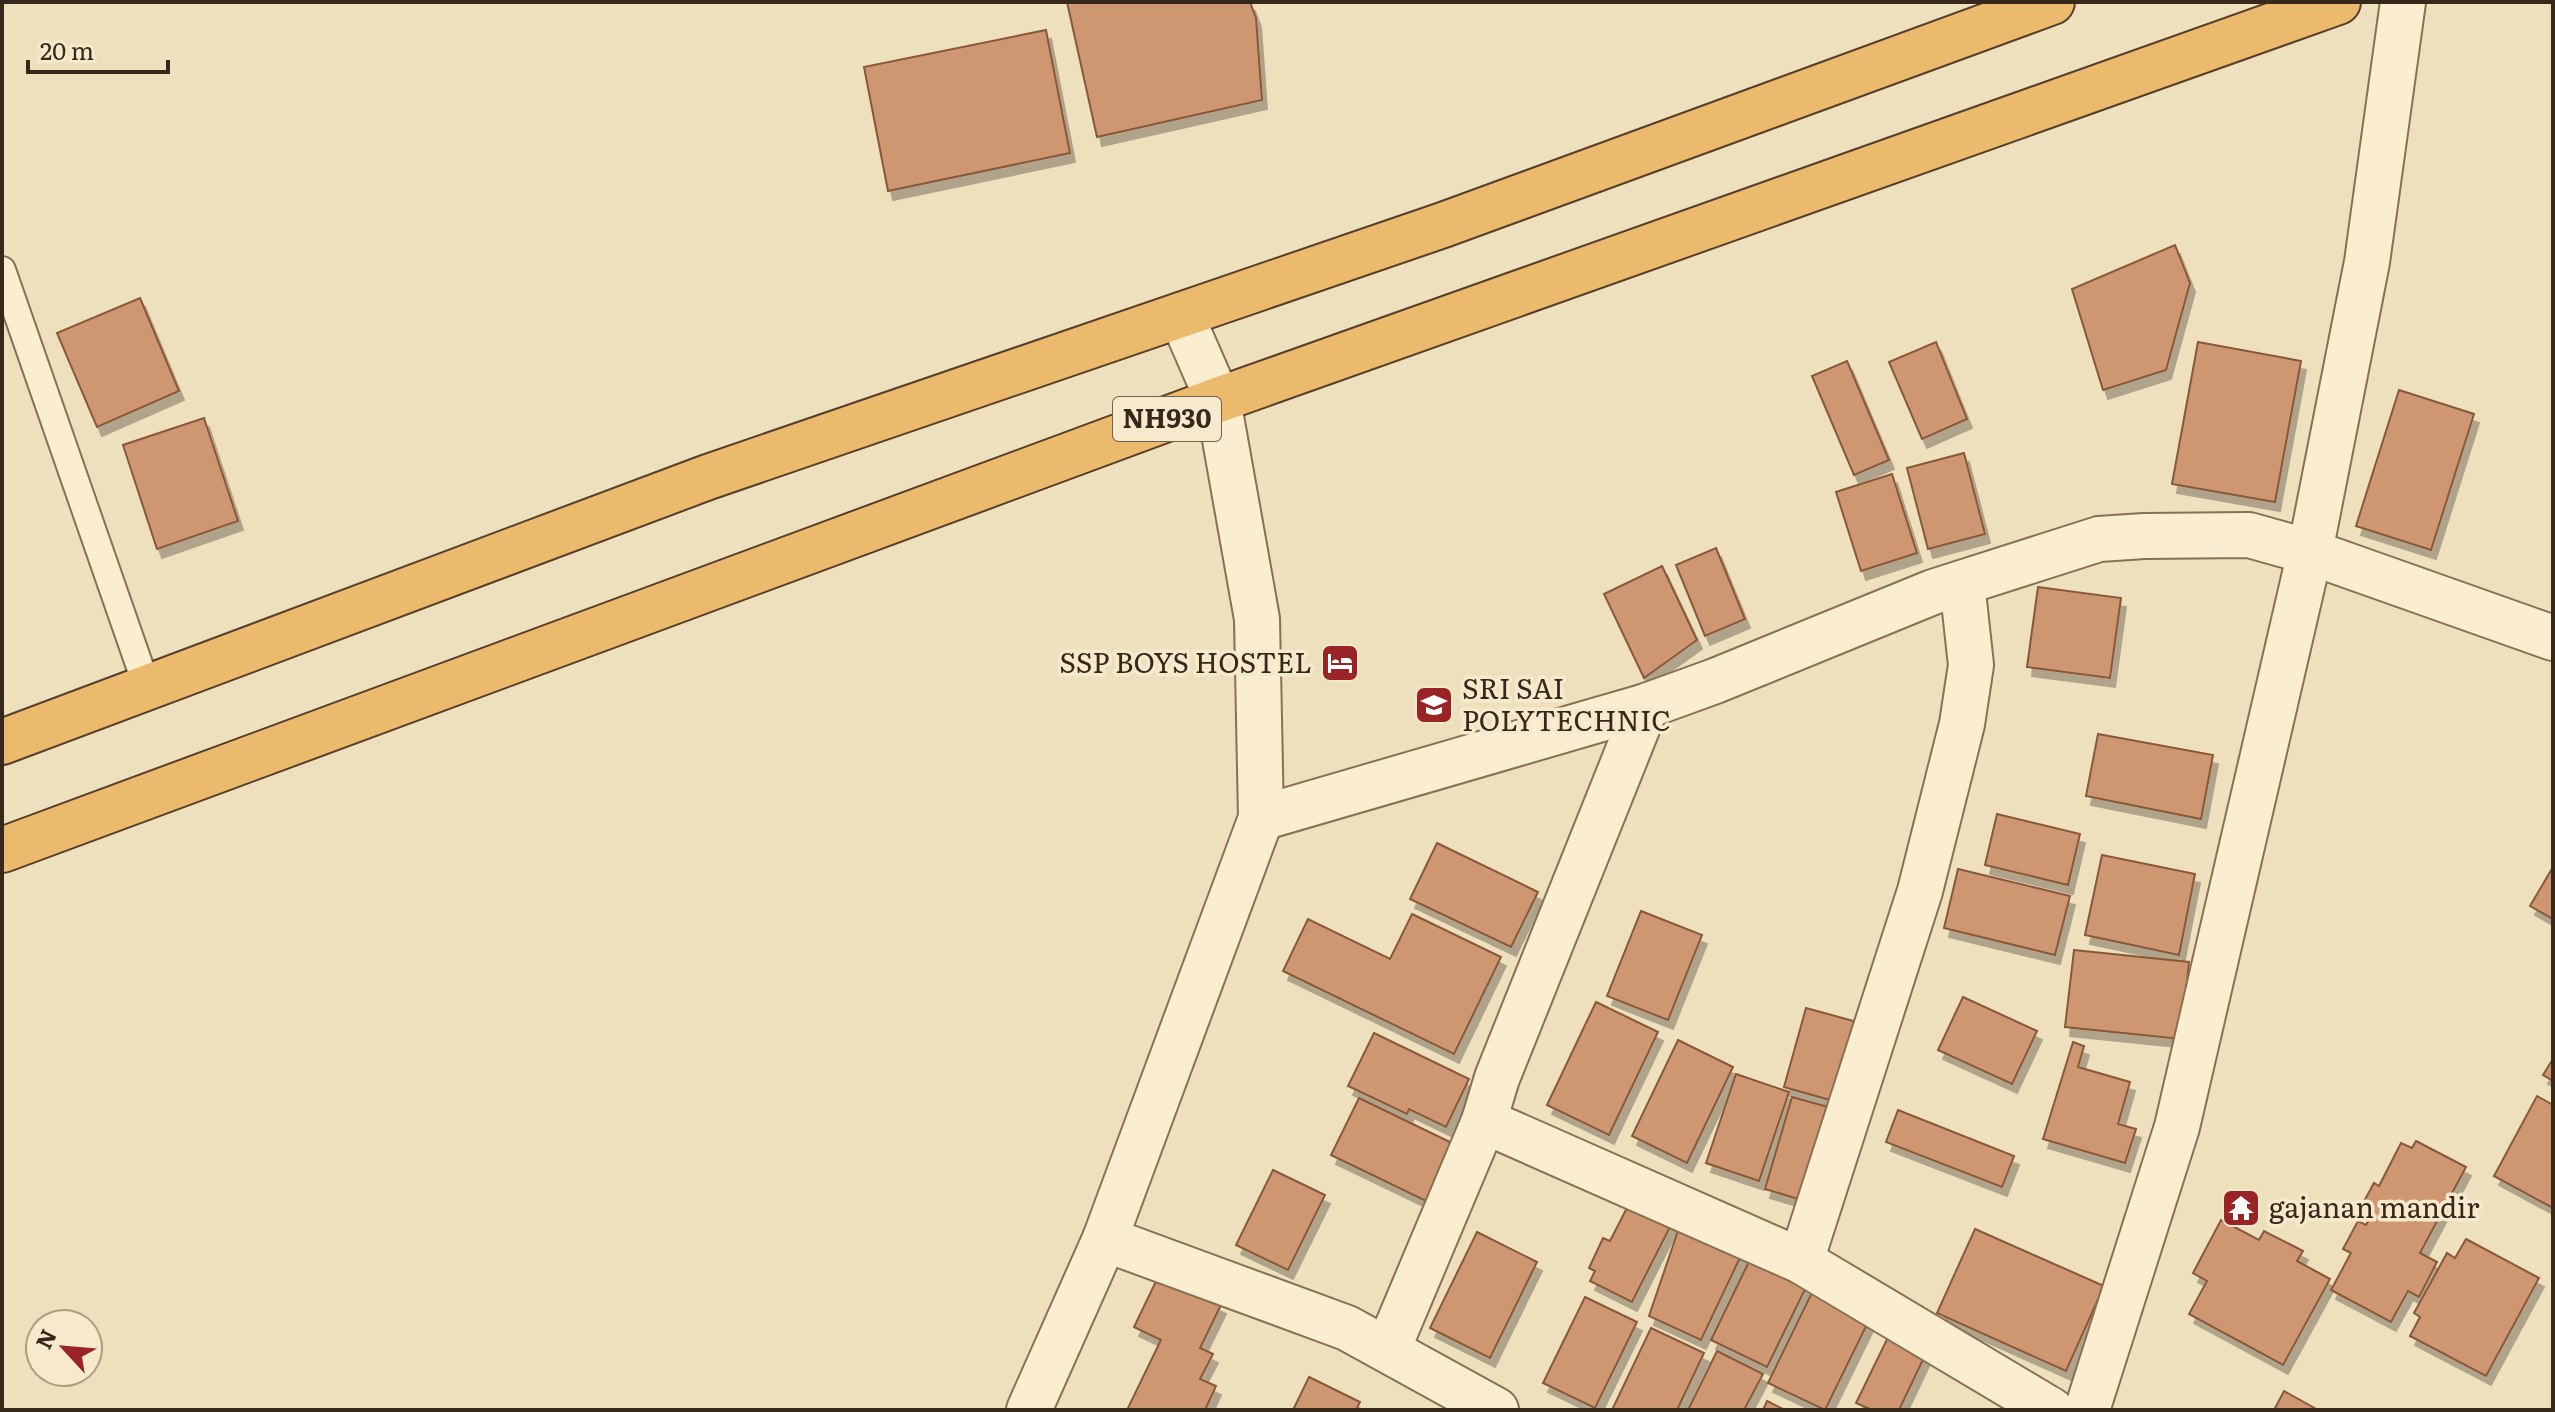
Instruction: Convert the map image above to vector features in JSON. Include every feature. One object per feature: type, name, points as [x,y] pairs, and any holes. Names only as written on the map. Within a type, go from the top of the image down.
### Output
[{"type":"highway","points":[[2,742],[708,477],[1443,225],[2052,2]]},
{"type":"highway","name":"NH930","points":[[2,850],[1218,400],[2338,2]]},
{"type":"street","points":[[2087,1410],[2177,1127],[2310,552],[2367,262],[2403,2]]},
{"type":"street","points":[[1029,1410],[1105,1239],[1261,818],[1257,619],[1218,400],[1181,315]]},
{"type":"street","points":[[1261,818],[1646,706],[1933,592],[2099,539],[2249,535],[2310,552],[2553,638]]},
{"type":"street","points":[[1801,1261],[1920,891],[1962,724],[1971,665],[1962,583]]},
{"type":"street","points":[[1388,1349],[1484,1121],[1497,1078],[1646,706]]},
{"type":"street","points":[[1484,1121],[1801,1261],[2051,1410]]},
{"type":"street","points":[[1105,1239],[1347,1328],[1496,1410]]},
{"type":"lane","points":[[2,270],[147,687]]},
{"type":"building","points":[[1067,2],[1250,2],[1256,18],[1262,100],[1097,137]]},
{"type":"building","points":[[1046,30],[1070,153],[888,191],[864,67]]},
{"type":"building","points":[[2175,245],[2190,283],[2166,370],[2103,390],[2072,289]]},
{"type":"building","points":[[140,298],[179,391],[97,427],[57,333]]},
{"type":"building","points":[[1936,342],[1967,419],[1922,439],[1889,362]]},
{"type":"building","points":[[2198,342],[2301,361],[2275,502],[2172,484]]},
{"type":"building","points":[[1847,361],[1889,460],[1854,475],[1812,376]]},
{"type":"building","points":[[2399,390],[2474,414],[2431,550],[2356,526]]},
{"type":"building","points":[[204,418],[238,521],[157,549],[123,445]]},
{"type":"building","points":[[1964,453],[1985,534],[1928,549],[1907,468]]},
{"type":"building","points":[[1892,474],[1917,553],[1861,571],[1836,492]]},
{"type":"building","points":[[1716,548],[1745,619],[1705,636],[1676,565]]},
{"type":"building","points":[[1662,566],[1697,640],[1644,678],[1604,594]]},
{"type":"building","points":[[2038,587],[2121,598],[2110,678],[2027,667]]},
{"type":"building","points":[[2098,734],[2213,755],[2201,819],[2086,796]]},
{"type":"building","points":[[1997,814],[2080,834],[2068,885],[1985,865]]},
{"type":"building","points":[[1437,843],[1538,892],[1511,947],[1410,899]]},
{"type":"building","points":[[2102,855],[2195,874],[2179,955],[2085,935]]},
{"type":"building","points":[[2553,867],[2553,919],[2530,906]]},
{"type":"building","points":[[1958,869],[2070,896],[2055,955],[1944,928]]},
{"type":"building","points":[[1641,911],[1702,935],[1668,1020],[1607,996]]},
{"type":"building","points":[[1412,914],[1501,957],[1454,1054],[1283,971],[1308,919],[1390,959]]},
{"type":"building","points":[[2074,950],[2189,962],[2181,1039],[2065,1027]]},
{"type":"building","points":[[1963,997],[2037,1031],[2012,1084],[1938,1050]]},
{"type":"building","points":[[1596,1002],[1658,1032],[1609,1135],[1547,1105]]},
{"type":"building","points":[[1806,1008],[1868,1025],[1844,1104],[1784,1087]]},
{"type":"building","points":[[1374,1033],[1469,1079],[1446,1127],[1409,1109],[1407,1114],[1348,1086]]},
{"type":"building","points":[[1678,1040],[1733,1067],[1687,1163],[1632,1136]]},
{"type":"building","points":[[2073,1042],[2084,1046],[2078,1067],[2130,1082],[2118,1124],[2136,1129],[2125,1163],[2043,1139]]},
{"type":"building","points":[[2553,1059],[2553,1081],[2543,1075]]},
{"type":"building","points":[[1736,1074],[1789,1092],[1759,1181],[1706,1163]]},
{"type":"building","points":[[2537,1096],[2553,1105],[2553,1208],[2494,1176]]},
{"type":"building","points":[[1792,1097],[1846,1112],[1818,1205],[1765,1189]]},
{"type":"building","points":[[1359,1098],[1454,1144],[1426,1201],[1331,1155]]},
{"type":"building","points":[[1898,1110],[2014,1156],[2002,1187],[1886,1142]]},
{"type":"building","points":[[2416,1141],[2466,1167],[2420,1253],[2437,1262],[2419,1297],[2408,1291],[2391,1322],[2331,1290],[2351,1253],[2343,1249],[2358,1221],[2366,1225],[2372,1214],[2361,1207],[2374,1183],[2379,1186],[2401,1143],[2412,1148]]},
{"type":"building","points":[[1273,1170],[1325,1195],[1288,1270],[1236,1245]]},
{"type":"building","points":[[1632,1198],[1674,1219],[1632,1302],[1590,1281],[1595,1271],[1589,1268],[1603,1238],[1610,1241]]},
{"type":"building","points":[[1683,1216],[1746,1245],[1701,1340],[1649,1316]]},
{"type":"building","points":[[2221,1220],[2259,1240],[2264,1231],[2303,1251],[2297,1261],[2330,1279],[2283,1365],[2189,1314],[2207,1281],[2193,1273]]},
{"type":"building","points":[[1975,1229],[2104,1286],[2066,1371],[1937,1313]]},
{"type":"building","points":[[1477,1232],[1537,1262],[1490,1358],[1430,1328]]},
{"type":"building","points":[[2466,1239],[2539,1278],[2486,1376],[2410,1336],[2420,1317],[2414,1313],[2447,1253],[2455,1258]]},
{"type":"building","points":[[1757,1245],[1813,1273],[1767,1367],[1711,1340]]},
{"type":"building","points":[[1159,1275],[1221,1305],[1200,1348],[1213,1354],[1200,1379],[1216,1386],[1205,1410],[1127,1410],[1161,1340],[1134,1327]]},
{"type":"building","points":[[1819,1278],[1876,1306],[1825,1410],[1768,1383]]},
{"type":"building","points":[[1585,1297],[1637,1322],[1595,1408],[1543,1383]]},
{"type":"building","points":[[1651,1328],[1704,1353],[1677,1410],[1612,1410]]},
{"type":"building","points":[[1892,1329],[1929,1347],[1899,1410],[1872,1410],[1856,1403]]},
{"type":"building","points":[[1717,1351],[1763,1374],[1744,1410],[1688,1410]]},
{"type":"building","points":[[1309,1377],[1360,1402],[1356,1410],[1293,1410]]},
{"type":"building","points":[[2284,1391],[2318,1410],[2274,1410]]},
{"type":"building","points":[[1767,1401],[1785,1410],[1763,1410]]},
{"type":"place","name":"SSP BOYS HOSTEL","points":[[1340,663]]},
{"type":"place","name":"SRI SAI POLYTECHNIC","points":[[1434,705]]},
{"type":"place","name":"gajanan mandir","points":[[2241,1208]]}]
